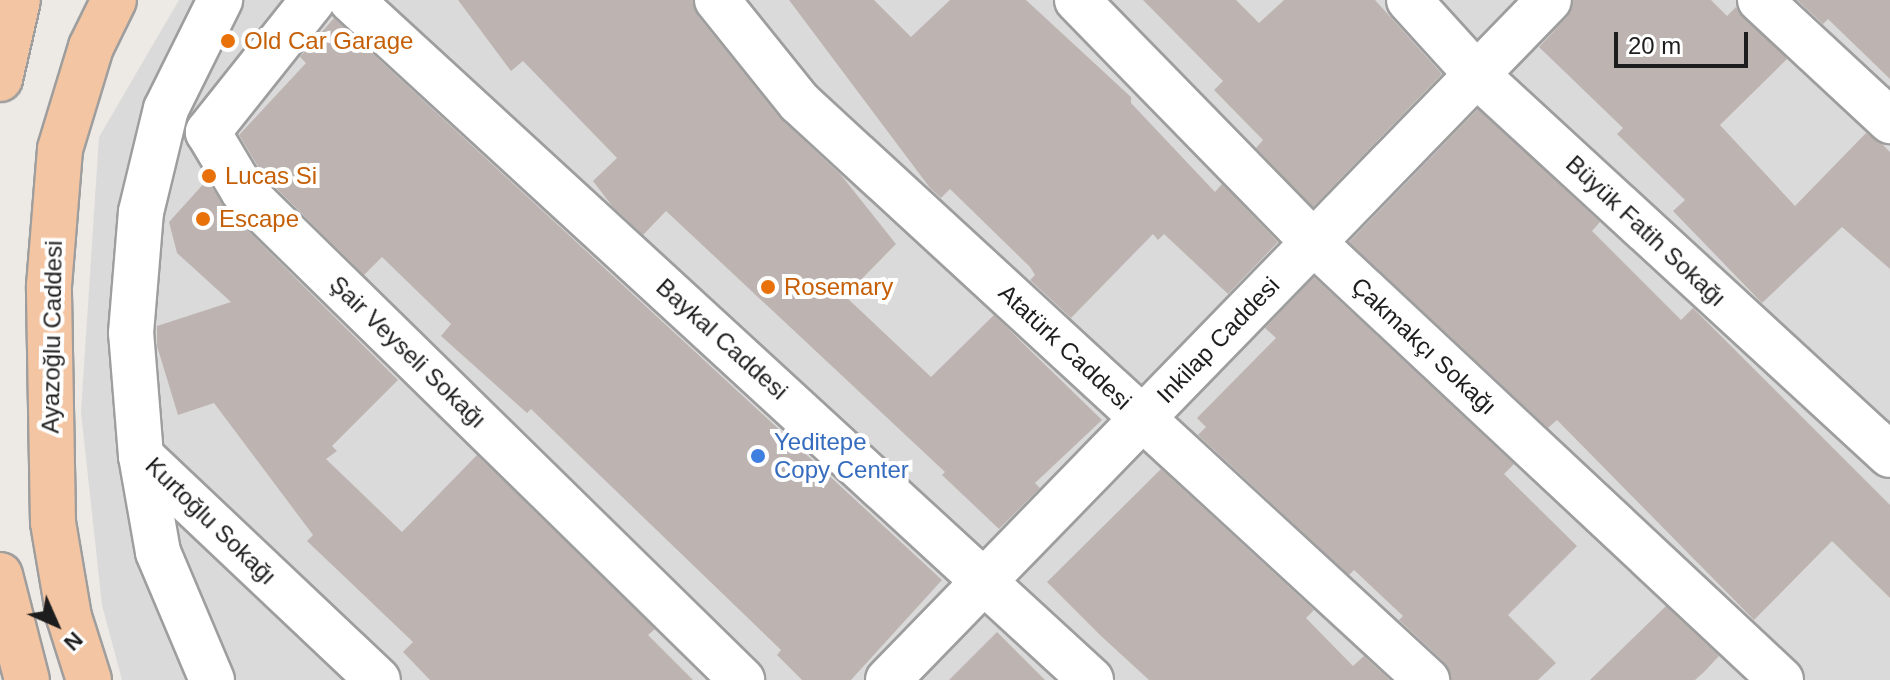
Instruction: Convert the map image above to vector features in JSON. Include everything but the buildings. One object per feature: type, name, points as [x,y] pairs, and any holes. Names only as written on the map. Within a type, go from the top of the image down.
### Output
[{"type":"main road","points":[[0,79],[18,0]]},
{"type":"main road","name":"Ayazoğlu Caddesi","points":[[89,680],[69,617],[53,522],[49,286],[60,149],[91,47],[114,0]]},
{"type":"main road","points":[[0,575],[27,680]]},
{"type":"street","name":"Kurtoğlu Sokağı","points":[[220,0],[166,109],[141,212],[131,333],[141,456],[378,680]]},
{"type":"street","name":"Şair Veyseli Sokağı","points":[[313,0],[208,132],[243,191],[742,680]]},
{"type":"street","name":"Baykal Caddesi","points":[[351,0],[1091,680]]},
{"type":"street","name":"Atatürk Caddesi","points":[[717,0],[799,102],[1427,680]]},
{"type":"street","name":"Çakmakçı Sokağı","points":[[1077,0],[1313,242],[1781,680]]},
{"type":"street","name":"Büyük Fatih Sokağı","points":[[1409,0],[1477,75],[1890,455]]},
{"type":"street","name":"Inkilap Caddesi","points":[[888,680],[1549,0]]},
{"type":"street","points":[[1760,0],[1890,121]]},
{"type":"street","points":[[141,456],[158,552],[212,680]]},
{"type":"shaded area","points":[[179,0],[1890,0],[1890,680],[122,680],[102,605],[81,412],[99,137]]},
{"type":"place","name":"Old Car Garage","points":[[228,41]]},
{"type":"place","name":"Lucas Si","points":[[209,176]]},
{"type":"place","name":"Escape","points":[[203,219]]},
{"type":"place","name":"Rosemary","points":[[768,287]]},
{"type":"place","name":"Yeditepe Copy Center","points":[[758,456]]}]
